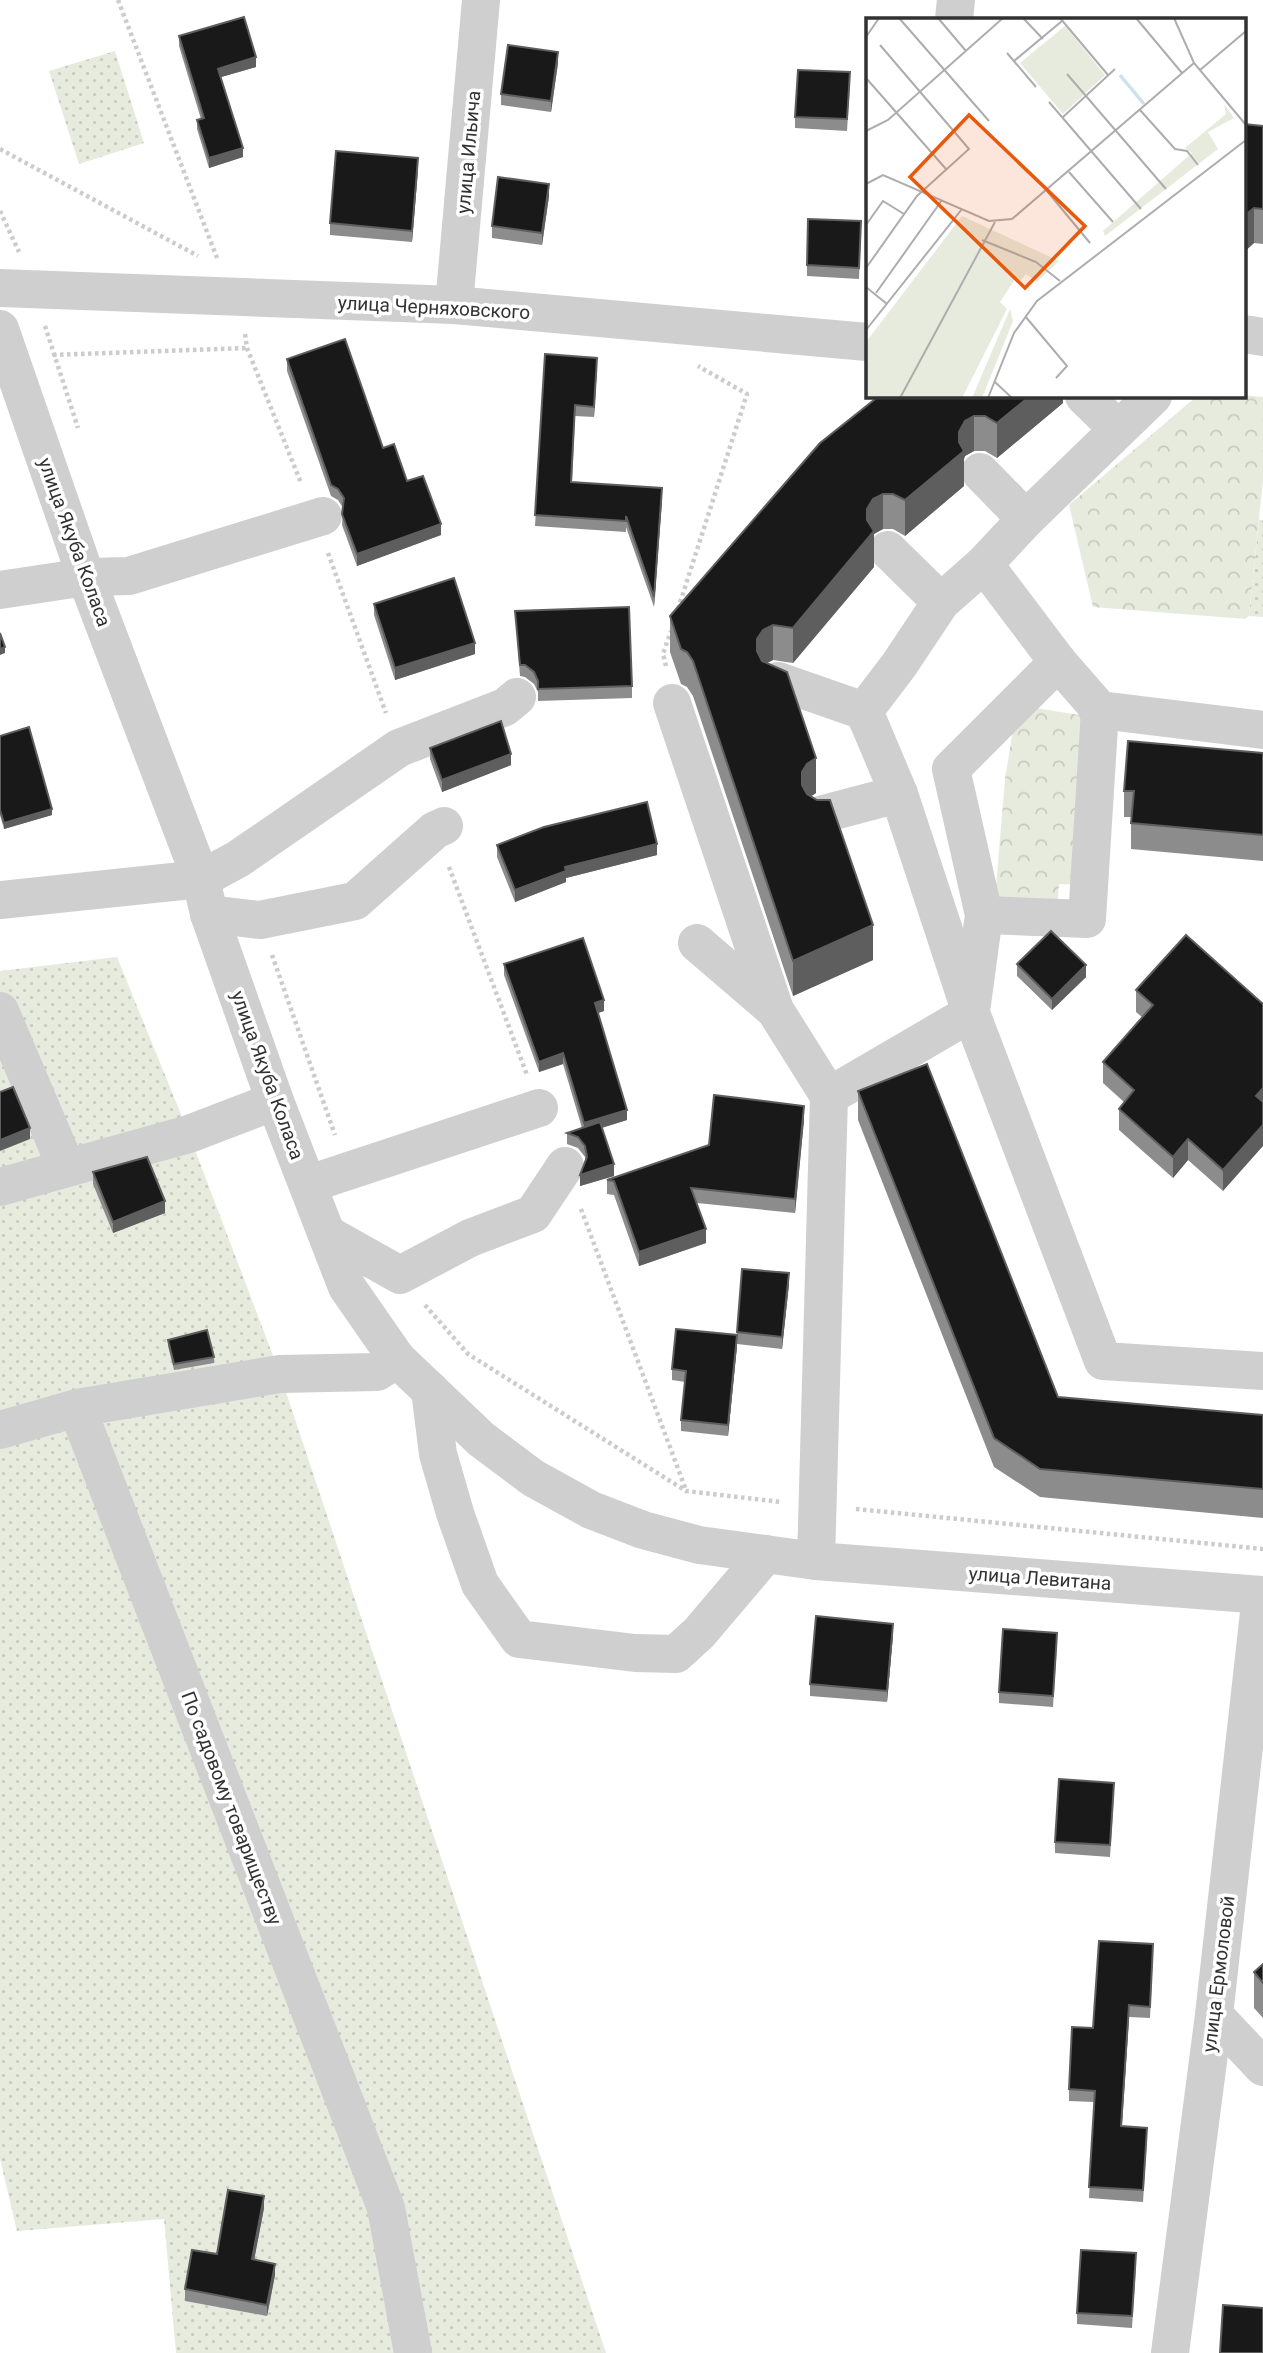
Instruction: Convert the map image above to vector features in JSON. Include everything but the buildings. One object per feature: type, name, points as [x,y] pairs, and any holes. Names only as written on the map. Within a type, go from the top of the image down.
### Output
[{"type":"street","name":"улица Ильича","points":[[454,305],[481,0]]},
{"type":"street","points":[[954,18],[956,0]]},
{"type":"street","name":"улица Черняховского","points":[[0,288],[454,305],[866,342]]},
{"type":"street","name":"улица Якуба Коласа","points":[[0,329],[86,577],[205,897],[275,1101],[347,1287],[397,1359],[481,1438],[533,1478],[591,1510],[643,1530],[699,1545],[816,1561]]},
{"type":"street","points":[[1085,397],[1118,429]]},
{"type":"street","points":[[864,711],[941,602],[984,564],[1026,519],[1152,397]]},
{"type":"street","points":[[980,472],[1026,519]]},
{"type":"street","points":[[0,590],[86,577],[129,576],[319,517]]},
{"type":"street","points":[[888,550],[941,602]]},
{"type":"street","points":[[984,564],[1058,662],[1100,709],[1263,730]]},
{"type":"street","points":[[971,1013],[984,915],[951,769],[1058,662]]},
{"type":"street","points":[[778,681],[864,711],[899,794],[971,1013],[1103,1361],[1263,1371]]},
{"type":"street","points":[[205,897],[238,859],[399,748],[505,707],[517,697]]},
{"type":"street","points":[[672,703],[775,1010],[829,1096],[816,1561]]},
{"type":"street","points":[[984,915],[1087,919],[1100,709]]},
{"type":"street","points":[[824,814],[899,794]]},
{"type":"street","points":[[0,900],[205,897],[260,920],[355,901],[439,828]]},
{"type":"street","points":[[697,943],[775,1010]]},
{"type":"street","points":[[0,1011],[66,1167]]},
{"type":"street","points":[[829,1096],[971,1013]]},
{"type":"street","points":[[0,1186],[189,1134],[275,1101]]},
{"type":"street","points":[[309,1184],[539,1108]]},
{"type":"street","points":[[327,1234],[400,1275],[470,1238],[533,1214],[565,1166]]},
{"type":"street","points":[[0,1430],[77,1408],[280,1374],[377,1372],[397,1359]]},
{"type":"street","points":[[430,1390],[438,1454],[480,1584],[519,1639],[635,1653],[676,1654],[699,1633],[766,1554]]},
{"type":"street","name":"По садовому товариществу","points":[[77,1408],[386,2207],[413,2353]]},
{"type":"street","name":"улица Левитана","points":[[816,1561],[1262,1595]]},
{"type":"street","name":"улица Ермоловой","points":[[1170,2353],[1262,1595]]},
{"type":"street","points":[[1213,2015],[1263,2067]]},
{"type":"path","points":[[0,149],[220,268],[118,0]]},
{"type":"path","points":[[237,298],[247,348],[319,517],[399,748]]},
{"type":"path","points":[[53,355],[247,348]]},
{"type":"path","points":[[676,615],[747,394],[693,363]]},
{"type":"path","points":[[672,628],[663,654],[672,703]]},
{"type":"path","points":[[439,828],[539,1108]]},
{"type":"path","points":[[565,1166],[686,1490]]},
{"type":"green space","points":[[115,51],[144,143],[79,164],[49,71]]},
{"type":"green space","points":[[1196,397],[1263,397],[1263,480],[1249,616],[1245,619],[1093,607],[1069,505]]},
{"type":"green space","points":[[1259,520],[1263,520],[1263,617],[1249,616]]},
{"type":"green space","points":[[1017,705],[1092,717],[1082,885],[1059,884],[1057,910],[994,910],[1005,779]]},
{"type":"green space","points":[[117,957],[189,1134],[280,1374],[606,2353],[176,2353],[164,2219],[17,2231],[0,2159],[0,971]]}]
